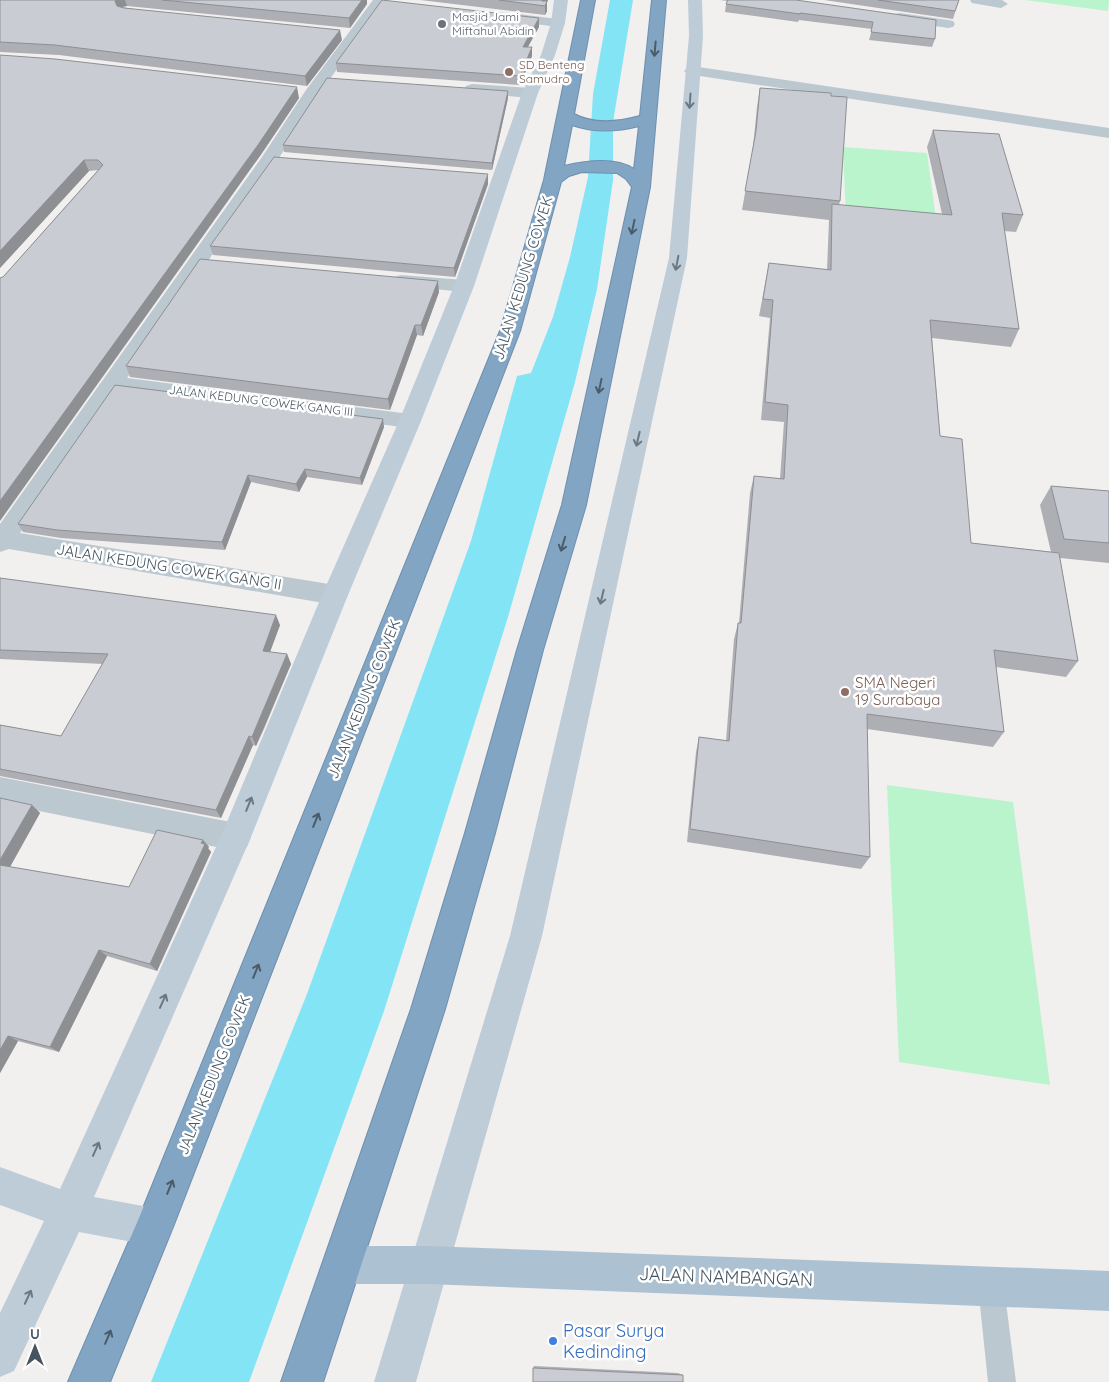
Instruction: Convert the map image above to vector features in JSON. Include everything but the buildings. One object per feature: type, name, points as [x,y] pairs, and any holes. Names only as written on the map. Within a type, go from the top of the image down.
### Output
[{"type":"highway","name":"JALAN KEDUNG COWEK","points":[[89,1382],[154,1227],[510,331],[553,180],[575,121],[588,0]]},
{"type":"highway","points":[[302,1382],[428,1010],[480,833],[530,650],[574,505],[641,187],[659,0]]},
{"type":"highway","points":[[575,121],[621,126],[649,118]]},
{"type":"highway","points":[[553,180],[563,172],[581,166],[621,168],[632,175],[641,187]]},
{"type":"main road","points":[[395,1382],[526,936],[678,258],[696,36],[695,0]]},
{"type":"main road","points":[[0,1356],[69,1211],[236,837],[335,596],[410,421],[464,286],[494,177],[548,55],[560,11]]},
{"type":"main road","points":[[0,1186],[69,1211],[154,1227]]},
{"type":"main road","name":"JALAN NAMBANGAN","points":[[343,1265],[428,1265],[1109,1291]]},
{"type":"street","points":[[977,0],[1001,4]]},
{"type":"street","points":[[1,541],[112,383],[208,263],[280,159],[309,87],[355,35],[380,1]]},
{"type":"street","points":[[488,14],[560,11]]},
{"type":"street","points":[[889,16],[948,24]]},
{"type":"street","points":[[336,33],[355,35]]},
{"type":"street","points":[[692,71],[1109,133]]},
{"type":"street","points":[[309,87],[342,80]]},
{"type":"street","points":[[458,88],[530,93]]},
{"type":"street","points":[[385,279],[464,286]]},
{"type":"street","name":"JALAN KEDUNG COWEK GANG III","points":[[112,383],[410,421]]},
{"type":"street","name":"JALAN KEDUNG COWEK GANG II","points":[[1,541],[335,596]]},
{"type":"street","points":[[0,790],[236,837]]},
{"type":"lane","points":[[991,1286],[1002,1382]]},
{"type":"green space","points":[[1025,0],[1109,0],[1108,11]]},
{"type":"green space","points":[[843,147],[927,153],[937,226],[846,218]]},
{"type":"green space","points":[[887,785],[1013,802],[1050,1085],[899,1062]]},
{"type":"water","points":[[610,0],[633,0],[613,122],[613,180],[597,289],[575,382],[508,617],[384,1011],[249,1382],[151,1382],[307,994],[471,541],[517,376],[531,373],[553,317],[570,257],[588,177],[593,94]]},
{"type":"place","name":"Masjid Jami Miftahul Abidin","points":[[442,24]]},
{"type":"place","name":"SD Benteng Samudro","points":[[509,72]]},
{"type":"place","name":"SMA Negeri 19 Surabaya","points":[[845,692]]},
{"type":"place","name":"Pasar Surya Kedinding","points":[[553,1341]]}]
